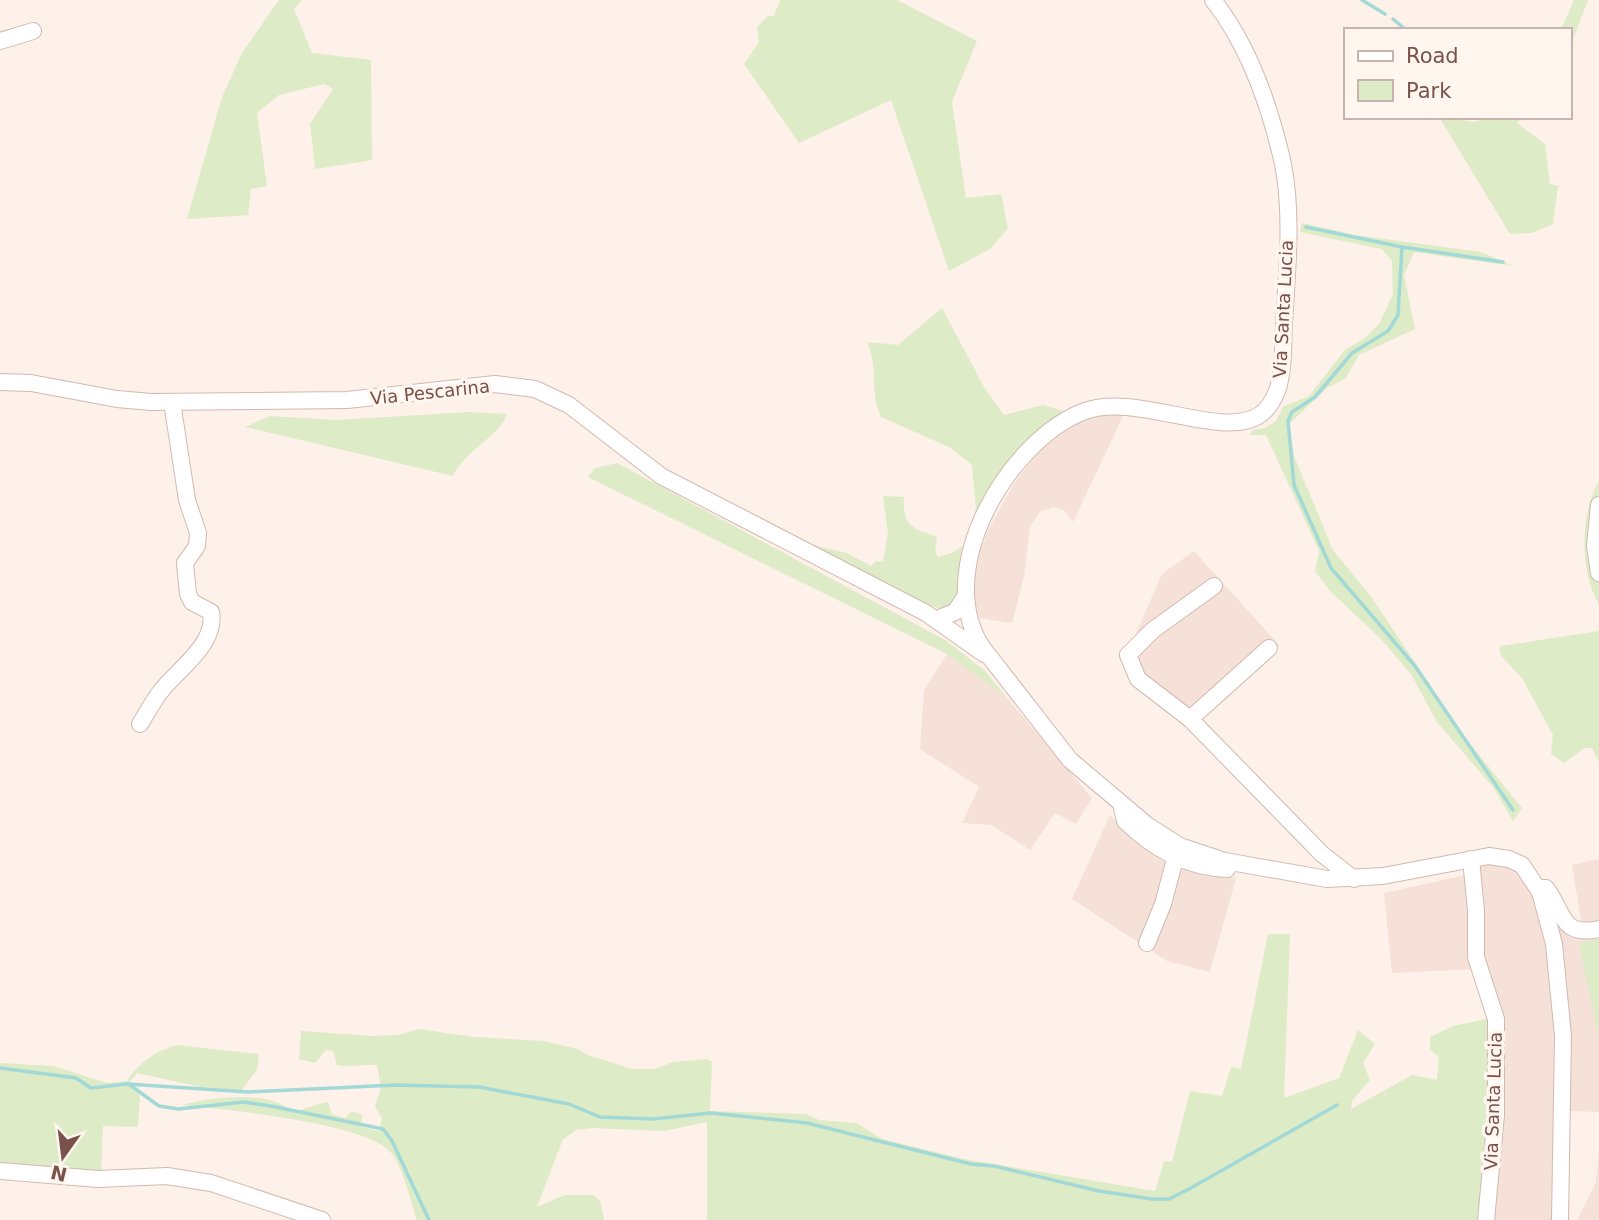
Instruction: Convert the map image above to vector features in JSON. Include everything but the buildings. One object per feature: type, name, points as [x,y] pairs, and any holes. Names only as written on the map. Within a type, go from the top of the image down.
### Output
[{"type":"street","name":"Via Santa Lucia","points":[[1213,0],[1248,54],[1283,166],[1288,247],[1283,351],[1278,390],[1269,407],[1256,417],[1236,421],[1115,406],[1085,411],[1033,446],[995,497],[975,536],[965,574],[965,597],[971,626],[992,659],[1070,760],[1121,804],[1180,846],[1231,862],[1306,877],[1354,879],[1471,859],[1503,857],[1517,861],[1527,870],[1538,888]]},
{"type":"street","points":[[0,41],[33,31]]},
{"type":"street","name":"Via Pescarina","points":[[0,382],[31,383],[117,399],[172,402],[338,400],[495,384],[535,389],[569,405],[621,448],[671,482],[943,622],[992,659]]},
{"type":"street","points":[[140,724],[162,690],[199,648],[212,620],[211,612],[192,603],[188,594],[185,563],[197,546],[198,533],[187,500],[172,402]]},
{"type":"street","points":[[1599,505],[1595,546],[1599,573]]},
{"type":"street","points":[[1214,586],[1153,630],[1128,655],[1138,679],[1190,719],[1322,854],[1354,879]]},
{"type":"street","points":[[965,597],[956,612],[943,622],[962,632],[971,626]]},
{"type":"street","points":[[1190,719],[1269,648]]},
{"type":"street","name":"Via Santa Lucia","points":[[1121,804],[1125,821],[1175,859],[1227,869],[1231,862]]},
{"type":"street","points":[[1147,943],[1163,904],[1175,859]]},
{"type":"street","name":"Via Santa Lucia","points":[[1471,859],[1476,911],[1476,957],[1496,1019],[1496,1115],[1486,1220]]},
{"type":"street","points":[[1560,1220],[1563,1036],[1554,944],[1538,888],[1546,888],[1570,927],[1578,932],[1599,929]]},
{"type":"street","points":[[0,1171],[98,1180],[167,1176],[211,1182],[322,1220]]},
{"type":"shaded area","points":[[1125,412],[1073,522],[1064,510],[1053,507],[1040,512],[1030,527],[1024,576],[1012,623],[978,618],[973,601],[976,563],[988,530],[1013,485],[1036,454],[1057,437],[1079,423],[1108,413]]},
{"type":"shaded area","points":[[1194,551],[1279,645],[1194,724],[1125,659],[1162,574]]},
{"type":"shaded area","points":[[947,654],[1008,699],[1092,798],[1076,824],[1055,813],[1030,850],[991,825],[962,823],[979,787],[920,749],[924,690]]},
{"type":"shaded area","points":[[1110,815],[1141,846],[1184,870],[1236,878],[1210,972],[1167,961],[1072,899]]},
{"type":"shaded area","points":[[1599,859],[1599,1112],[1568,1111],[1563,1220],[1484,1220],[1491,1008],[1476,969],[1392,973],[1384,893],[1465,875],[1487,863],[1501,862],[1524,877],[1574,924],[1582,926],[1572,865]]},
{"type":"shaded area","points":[[1599,1150],[1599,1220],[1577,1220],[1596,1183]]},
{"type":"green space","points":[[279,0],[302,0],[294,9],[312,53],[371,60],[372,160],[315,169],[310,124],[333,89],[324,84],[279,95],[257,113],[267,186],[251,189],[248,215],[187,219],[222,97],[242,53]]},
{"type":"green space","points":[[780,0],[897,0],[977,41],[952,102],[966,198],[1001,194],[1008,228],[990,249],[949,271],[891,100],[799,143],[744,64],[759,42],[757,27],[768,16],[774,16]]},
{"type":"green space","points":[[1574,0],[1588,0],[1571,45],[1571,28],[1562,28]]},
{"type":"green space","points":[[1440,119],[1474,122],[1484,119],[1520,119],[1517,123],[1545,144],[1550,184],[1558,186],[1553,224],[1532,233],[1510,234]]},
{"type":"green space","points":[[1302,223],[1355,235],[1481,252],[1513,266],[1414,252],[1404,275],[1415,329],[1359,355],[1345,379],[1327,388],[1289,424],[1294,456],[1333,550],[1372,598],[1466,739],[1522,808],[1513,821],[1493,787],[1437,722],[1411,674],[1381,639],[1330,591],[1315,571],[1319,551],[1266,435],[1250,435],[1252,430],[1265,428],[1276,421],[1283,407],[1309,396],[1345,350],[1365,338],[1379,324],[1393,294],[1392,261],[1382,249],[1300,232]]},
{"type":"green space","points":[[942,308],[984,387],[1004,415],[1043,405],[1070,413],[986,501],[960,599],[949,612],[909,598],[804,543],[847,553],[871,566],[876,561],[883,562],[888,533],[883,496],[904,497],[907,521],[916,529],[937,537],[935,550],[938,557],[954,552],[968,542],[976,508],[972,465],[949,447],[881,417],[875,398],[873,361],[867,342],[898,345]]},
{"type":"green space","points":[[470,412],[507,414],[497,429],[466,458],[453,476],[245,427],[270,416],[336,420]]},
{"type":"green space","points":[[617,463],[945,640],[984,670],[1008,699],[947,654],[588,477],[595,468]]},
{"type":"green space","points":[[1599,481],[1599,605],[1588,576],[1584,543],[1588,510]]},
{"type":"green space","points":[[1599,631],[1599,762],[1592,748],[1584,748],[1564,763],[1551,754],[1553,735],[1522,678],[1502,657],[1499,649],[1501,646]]},
{"type":"green space","points":[[1268,934],[1290,934],[1284,1098],[1339,1078],[1358,1030],[1375,1044],[1363,1063],[1370,1080],[1352,1101],[1351,1109],[1412,1075],[1437,1080],[1439,1057],[1430,1050],[1430,1037],[1453,1026],[1491,1018],[1493,1062],[1484,1220],[707,1220],[707,1122],[664,1131],[593,1128],[576,1130],[563,1139],[537,1207],[565,1195],[594,1195],[600,1201],[604,1220],[417,1220],[397,1162],[380,1144],[328,1126],[182,1105],[238,1097],[268,1100],[290,1111],[328,1102],[332,1114],[345,1118],[352,1111],[362,1115],[362,1127],[379,1131],[382,1119],[375,1106],[381,1087],[377,1065],[337,1065],[333,1051],[326,1050],[315,1063],[299,1059],[301,1031],[372,1036],[399,1035],[418,1029],[474,1037],[543,1041],[578,1049],[588,1055],[632,1069],[655,1069],[673,1062],[707,1059],[712,1062],[710,1111],[806,1114],[819,1120],[857,1123],[882,1139],[964,1159],[1155,1191],[1164,1161],[1172,1162],[1190,1091],[1222,1096],[1231,1067],[1241,1069]]},
{"type":"green space","points":[[1599,939],[1599,1039],[1579,943]]},
{"type":"green space","points":[[177,1045],[259,1054],[257,1070],[242,1090],[201,1087],[137,1073],[130,1082],[140,1095],[138,1127],[103,1126],[101,1174],[0,1167],[0,1063],[53,1066],[107,1083],[127,1081],[148,1058]]},
{"type":"waterway","points":[[1362,0],[1385,14]]},
{"type":"waterway","points":[[1393,19],[1404,28]]},
{"type":"waterway","points":[[1306,227],[1402,247],[1398,315],[1388,331],[1352,353],[1315,397],[1292,412],[1288,421],[1294,485],[1331,568],[1415,666],[1513,810]]},
{"type":"waterway","points":[[1402,247],[1503,262]]},
{"type":"waterway","points":[[0,1068],[76,1078],[91,1088],[127,1084],[248,1092],[396,1085],[479,1087],[569,1104],[600,1117],[653,1119],[711,1113],[807,1123],[971,1164],[994,1166],[1099,1191],[1152,1199],[1169,1199],[1189,1189],[1337,1105]]},
{"type":"waterway","points":[[130,1085],[159,1106],[178,1109],[244,1102],[383,1129],[392,1141],[429,1220]]}]
